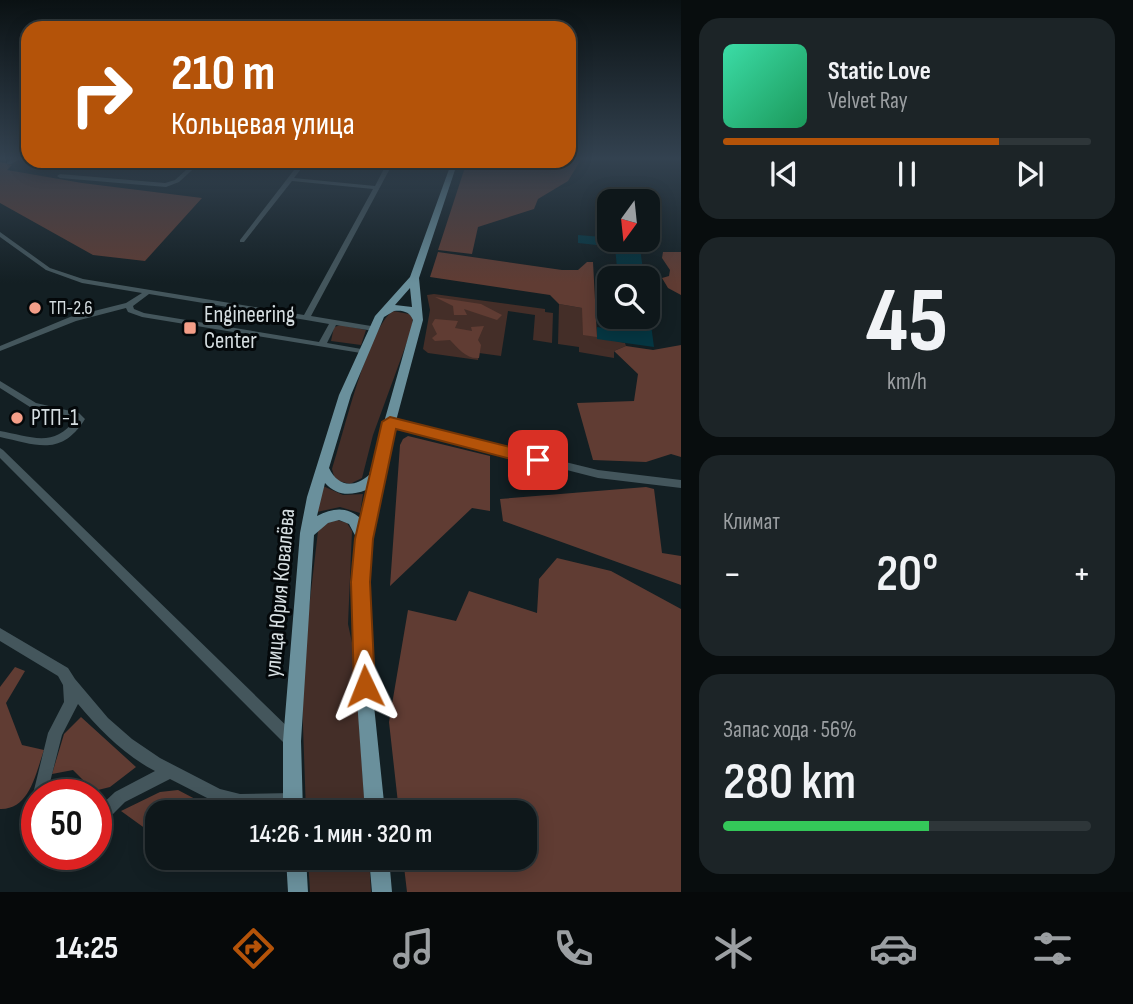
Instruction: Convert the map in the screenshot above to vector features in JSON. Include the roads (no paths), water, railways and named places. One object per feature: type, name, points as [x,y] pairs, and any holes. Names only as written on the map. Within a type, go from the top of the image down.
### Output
[{"type":"main road","name":"улица Юрия Ковалёва","points":[[293,800],[292,741],[307,533],[323,467],[345,396],[374,329],[383,312],[414,278],[441,200]]},
{"type":"main road","name":"улица Юрия Ковалёва","points":[[374,800],[364,675],[361,582],[364,539],[375,477],[418,320],[414,278]]},
{"type":"main road","points":[[383,312],[402,308],[412,311],[418,320]]},
{"type":"main road","points":[[323,467],[331,483],[343,489],[364,487],[375,477]]},
{"type":"main road","points":[[307,533],[323,517],[340,514],[356,522],[364,539]]},
{"type":"main road","points":[[297,870],[298,892]]},
{"type":"main road","points":[[380,870],[382,892]]},
{"type":"street","points":[[242,241],[274,200]]},
{"type":"street","points":[[306,318],[371,200]]},
{"type":"street","points":[[0,234],[28,257],[58,274],[146,294],[374,329]]},
{"type":"street","points":[[0,349],[72,319],[129,304],[146,294]]},
{"type":"street","points":[[129,304],[131,310],[142,315],[364,352]]},
{"type":"street","points":[[227,329],[240,308]]},
{"type":"street","points":[[322,345],[334,322]]},
{"type":"street","points":[[0,384],[19,399],[76,415],[80,419],[66,437],[54,443],[0,434]]},
{"type":"street","points":[[390,422],[586,471],[681,484]]},
{"type":"street","points":[[0,452],[292,741]]},
{"type":"street","points":[[0,634],[63,672],[106,728],[144,759],[218,796],[233,800]]},
{"type":"street","points":[[44,779],[55,733],[71,703],[70,684]]},
{"type":"street","points":[[112,805],[120,797],[170,771]]},
{"type":"place","name":"ТП-2.6","points":[[35,308]]},
{"type":"place","name":"Engineering Center","points":[[190,328]]},
{"type":"place","name":"РТП-1","points":[[17,418]]}]
